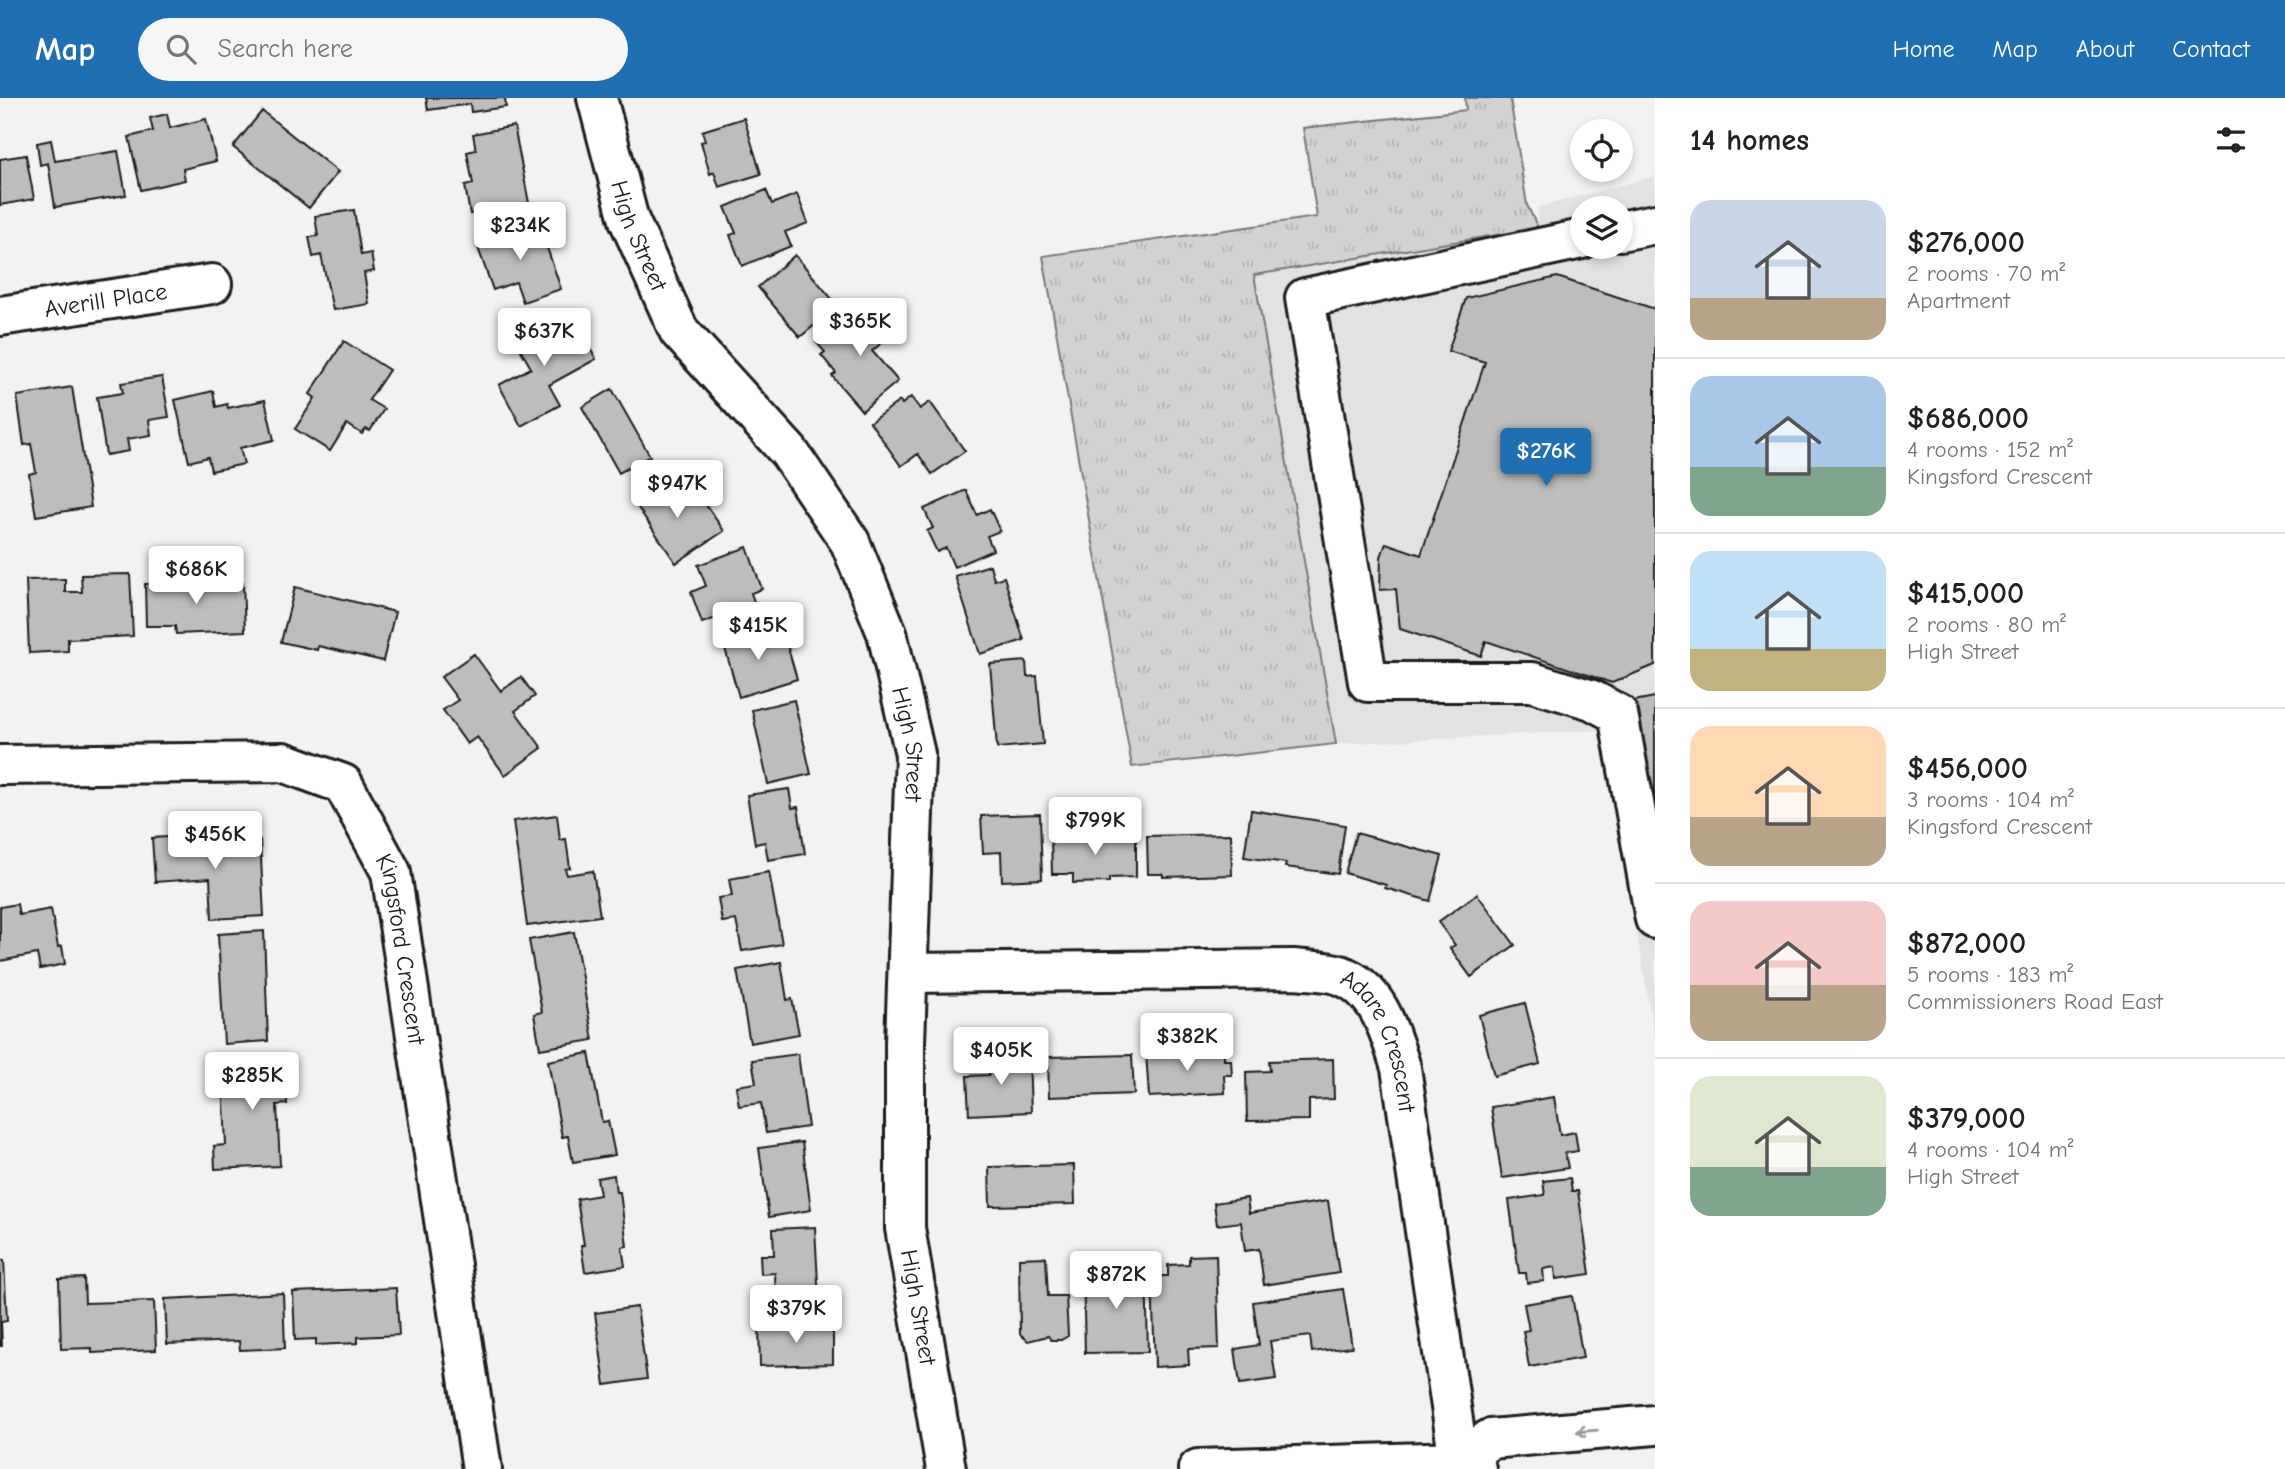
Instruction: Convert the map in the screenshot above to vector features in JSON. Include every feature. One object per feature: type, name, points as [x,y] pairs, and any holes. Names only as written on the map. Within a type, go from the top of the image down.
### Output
[{"type":"street","name":"High Street","points":[[597,98],[629,219],[680,331],[797,463],[850,542],[887,633],[915,754],[904,1081],[905,1228],[946,1469]]},
{"type":"street","points":[[1633,228],[1655,224]]},
{"type":"street","points":[[1570,242],[1305,298],[1368,682],[1532,682],[1592,701],[1618,714],[1655,919]]},
{"type":"street","name":"Averill Place","points":[[0,316],[212,284]]},
{"type":"street","name":"Kingsford Crescent","points":[[0,765],[283,762],[343,784],[391,872],[482,1469]]},
{"type":"street","name":"Adare Crescent","points":[[908,973],[1296,969],[1340,975],[1371,995],[1387,1026],[1401,1069],[1467,1465]]},
{"type":"street","points":[[1198,1469],[1467,1465],[1490,1438],[1655,1425]]},
{"type":"shaded area","points":[[1655,176],[1655,1039],[1602,730],[1336,744],[1254,275],[1537,228],[1538,207],[1570,199],[1570,259],[1633,259],[1633,196],[1580,196]]},
{"type":"green space","points":[[1465,98],[1510,98],[1527,205],[1538,228],[1254,275],[1336,744],[1132,767],[1043,256],[1317,217],[1303,128],[1466,110]]},
{"type":"building","points":[[426,98],[505,98],[506,107],[471,112],[470,104],[428,110]]},
{"type":"building","points":[[262,111],[338,172],[309,208],[233,147]]},
{"type":"building","points":[[167,114],[170,128],[206,119],[216,161],[183,169],[185,180],[141,190],[129,137],[153,131],[150,118]]},
{"type":"building","points":[[744,118],[761,174],[719,187],[714,172],[710,174],[701,142],[705,141],[702,131]]},
{"type":"building","points":[[514,126],[529,203],[470,214],[465,186],[473,184],[467,152],[476,150],[473,134]]},
{"type":"building","points":[[51,140],[55,161],[118,151],[126,195],[55,207],[48,163],[40,165],[37,143]]},
{"type":"building","points":[[26,155],[34,199],[0,205],[0,159]]},
{"type":"building","points":[[766,190],[772,204],[797,194],[808,223],[785,232],[791,246],[742,266],[730,235],[736,233],[725,207]]},
{"type":"building","points":[[354,210],[361,255],[371,253],[374,271],[364,273],[369,304],[333,310],[321,255],[313,257],[309,237],[318,236],[315,216]]},
{"type":"building","points":[[538,221],[561,289],[523,302],[516,282],[493,290],[476,242]]},
{"type":"building","points":[[795,255],[838,306],[800,337],[758,287]]},
{"type":"building","points":[[1557,277],[1655,309],[1655,665],[1612,683],[1486,641],[1481,656],[1400,629],[1396,589],[1380,590],[1381,557],[1386,543],[1421,555],[1485,362],[1448,351],[1466,298]]},
{"type":"building","points":[[877,308],[896,331],[872,351],[898,381],[862,411],[832,376],[836,373],[821,355],[825,352],[816,342],[840,322],[848,331]]},
{"type":"building","points":[[548,317],[559,338],[578,327],[596,359],[549,385],[560,405],[521,426],[499,385],[531,368],[513,336]]},
{"type":"building","points":[[344,341],[389,370],[369,400],[384,409],[370,431],[366,429],[362,434],[347,424],[330,451],[295,429],[315,398],[310,394]]},
{"type":"building","points":[[162,377],[169,417],[149,420],[151,435],[127,439],[129,451],[106,455],[97,397],[123,393],[121,383]]},
{"type":"building","points":[[72,387],[91,507],[36,516],[29,474],[36,472],[31,444],[24,445],[17,396]]},
{"type":"building","points":[[612,389],[650,456],[619,473],[582,407]]},
{"type":"building","points":[[213,391],[216,407],[227,404],[228,408],[265,400],[274,440],[240,448],[244,464],[211,471],[208,457],[189,462],[175,400]]},
{"type":"building","points":[[911,397],[920,409],[930,402],[965,451],[932,474],[918,454],[901,466],[870,422],[900,401],[902,404]]},
{"type":"building","points":[[664,478],[683,505],[699,495],[724,531],[676,563],[632,499]]},
{"type":"building","points":[[966,490],[977,515],[990,509],[1000,531],[987,536],[993,550],[954,567],[946,548],[937,552],[927,531],[933,528],[924,509]]},
{"type":"building","points":[[747,547],[762,589],[751,593],[761,622],[728,633],[723,619],[717,622],[716,618],[702,623],[691,592],[706,586],[698,565]]},
{"type":"building","points":[[990,565],[994,580],[1004,577],[1024,640],[980,654],[955,576]]},
{"type":"building","points":[[130,574],[133,636],[68,639],[68,651],[29,653],[26,580],[65,579],[65,592],[82,592],[81,575]]},
{"type":"building","points":[[205,574],[217,574],[217,583],[243,583],[245,631],[176,634],[175,626],[146,626],[145,584],[205,582]]},
{"type":"building","points":[[295,587],[395,612],[383,661],[318,646],[317,650],[281,642]]},
{"type":"building","points":[[761,627],[766,647],[786,641],[797,679],[739,697],[722,638]]},
{"type":"building","points":[[474,654],[501,691],[521,677],[535,696],[515,711],[542,748],[505,775],[477,737],[467,744],[443,710],[458,700],[441,677]]},
{"type":"building","points":[[1026,661],[1027,677],[1037,676],[1043,744],[997,748],[990,664]]},
{"type":"building","points":[[1655,697],[1655,879],[1623,703]]},
{"type":"building","points":[[794,700],[811,774],[768,784],[752,710]]},
{"type":"building","points":[[789,789],[792,808],[798,807],[805,854],[768,860],[765,842],[755,844],[747,795]]},
{"type":"building","points":[[1251,810],[1345,825],[1338,874],[1285,867],[1286,863],[1244,857]]},
{"type":"building","points":[[1040,814],[1042,879],[1002,881],[1001,852],[983,853],[981,816]]},
{"type":"building","points":[[557,815],[560,840],[566,839],[570,868],[565,869],[567,875],[593,871],[600,916],[527,926],[513,821]]},
{"type":"building","points":[[1136,833],[1136,877],[1109,878],[1109,882],[1073,883],[1073,874],[1052,874],[1051,838],[1072,838],[1072,834]]},
{"type":"building","points":[[1356,833],[1442,856],[1430,901],[1345,873]]},
{"type":"building","points":[[217,834],[217,842],[260,840],[264,916],[212,919],[210,878],[155,882],[152,838]]},
{"type":"building","points":[[1231,834],[1232,875],[1163,877],[1163,874],[1148,874],[1147,836]]},
{"type":"building","points":[[769,872],[782,944],[742,951],[736,920],[722,922],[718,898],[732,896],[729,879]]},
{"type":"building","points":[[1477,894],[1515,945],[1471,977],[1450,948],[1455,945],[1438,922]]},
{"type":"building","points":[[17,904],[19,915],[51,909],[58,947],[62,946],[65,964],[40,969],[37,954],[0,961],[0,907]]},
{"type":"building","points":[[264,931],[268,1041],[224,1044],[218,934]]},
{"type":"building","points":[[574,932],[593,1040],[540,1049],[534,1014],[542,1012],[529,940]]},
{"type":"building","points":[[781,962],[787,1000],[792,999],[799,1034],[750,1043],[737,970]]},
{"type":"building","points":[[1525,1003],[1540,1064],[1494,1076],[1479,1015]]},
{"type":"building","points":[[1224,1049],[1224,1060],[1231,1060],[1232,1075],[1224,1075],[1225,1093],[1149,1097],[1146,1052]]},
{"type":"building","points":[[589,1053],[602,1122],[608,1121],[615,1155],[573,1162],[568,1136],[562,1137],[548,1061]]},
{"type":"building","points":[[798,1054],[808,1127],[766,1133],[761,1103],[739,1106],[736,1086],[756,1083],[752,1060]]},
{"type":"building","points":[[1132,1055],[1134,1094],[1049,1097],[1048,1057]]},
{"type":"building","points":[[285,1056],[287,1104],[277,1105],[280,1166],[215,1169],[214,1146],[226,1145],[222,1059]]},
{"type":"building","points":[[1029,1056],[1031,1112],[969,1115],[967,1076],[989,1075],[988,1057]]},
{"type":"building","points":[[1333,1059],[1334,1099],[1309,1100],[1309,1120],[1247,1121],[1246,1072],[1270,1071],[1269,1061]]},
{"type":"building","points":[[1554,1097],[1560,1135],[1575,1132],[1578,1151],[1565,1153],[1568,1168],[1502,1178],[1491,1107]]},
{"type":"building","points":[[802,1142],[811,1210],[769,1217],[759,1148]]},
{"type":"building","points":[[1074,1165],[1075,1204],[990,1206],[989,1167]]},
{"type":"building","points":[[614,1175],[616,1192],[620,1192],[627,1246],[622,1247],[625,1266],[585,1272],[577,1199],[600,1195],[597,1178]]},
{"type":"building","points":[[1570,1178],[1572,1191],[1578,1191],[1590,1274],[1556,1279],[1555,1267],[1543,1269],[1544,1281],[1527,1283],[1526,1273],[1519,1273],[1509,1200],[1545,1195],[1543,1181]]},
{"type":"building","points":[[1247,1198],[1249,1213],[1328,1201],[1339,1273],[1264,1285],[1259,1249],[1245,1251],[1241,1222],[1217,1225],[1214,1203]]},
{"type":"building","points":[[815,1227],[819,1302],[776,1304],[775,1273],[761,1274],[760,1255],[774,1255],[773,1229]]},
{"type":"building","points":[[1216,1255],[1219,1348],[1188,1349],[1189,1365],[1155,1367],[1152,1276],[1168,1276],[1168,1265],[1189,1264],[1189,1256]]},
{"type":"building","points":[[1046,1257],[1048,1296],[1066,1296],[1068,1336],[1061,1340],[1051,1340],[1048,1336],[1028,1341],[1020,1334],[1019,1258]]},
{"type":"building","points":[[0,1260],[4,1260],[7,1321],[1,1322],[2,1346],[0,1346]]},
{"type":"building","points":[[1146,1268],[1148,1352],[1085,1353],[1083,1270]]},
{"type":"building","points":[[84,1278],[85,1303],[154,1301],[156,1350],[92,1353],[92,1348],[61,1349],[59,1279]]},
{"type":"building","points":[[396,1288],[399,1335],[358,1337],[358,1343],[316,1345],[316,1339],[295,1340],[293,1292]]},
{"type":"building","points":[[1343,1289],[1352,1347],[1312,1352],[1310,1336],[1270,1341],[1276,1379],[1240,1384],[1235,1349],[1259,1345],[1253,1302]]},
{"type":"building","points":[[283,1293],[285,1348],[240,1350],[239,1341],[167,1344],[165,1299]]},
{"type":"building","points":[[1572,1296],[1583,1358],[1529,1367],[1523,1331],[1529,1330],[1524,1304]]},
{"type":"building","points":[[637,1307],[647,1379],[605,1385],[595,1313]]},
{"type":"building","points":[[833,1324],[833,1364],[760,1366],[759,1325]]}]
